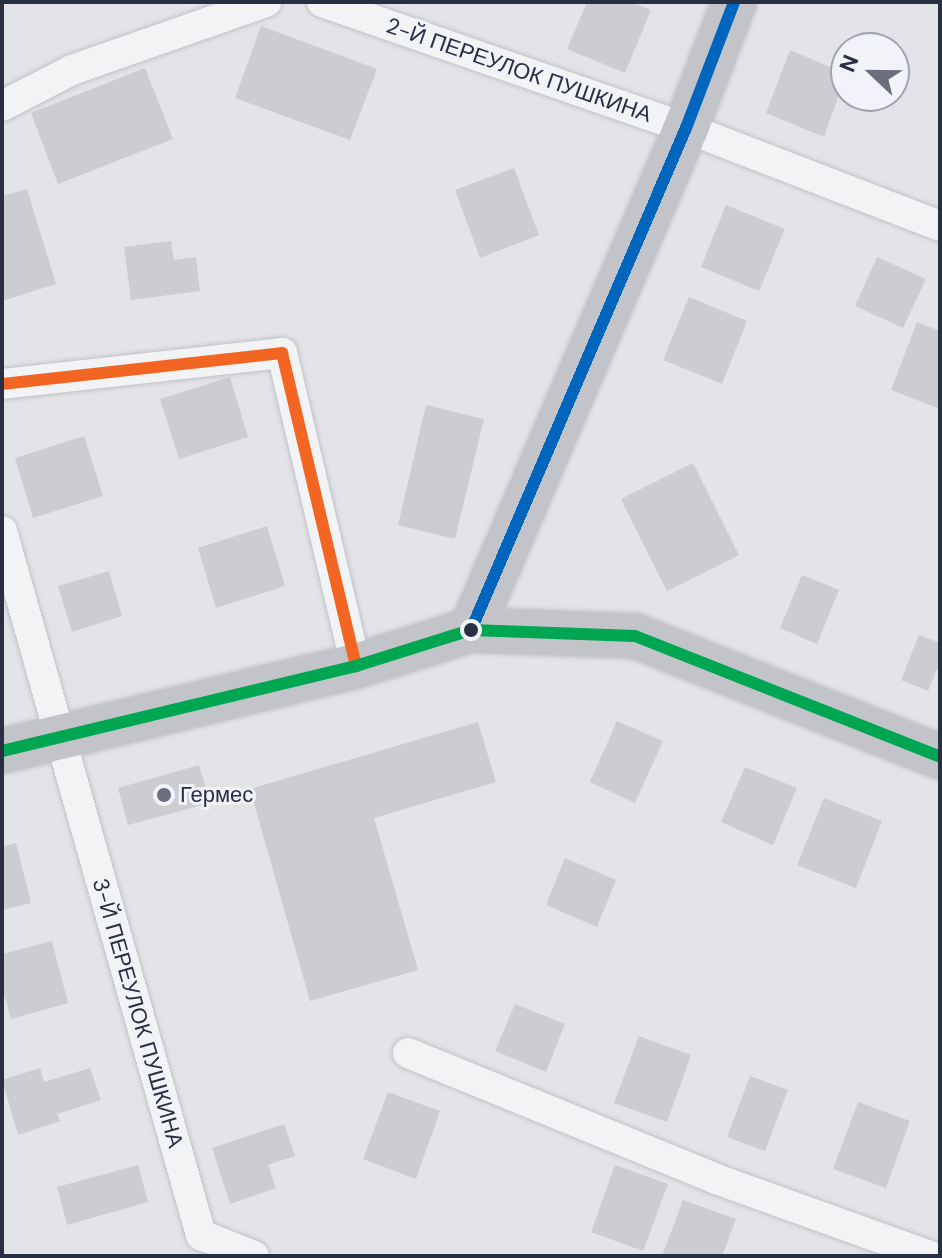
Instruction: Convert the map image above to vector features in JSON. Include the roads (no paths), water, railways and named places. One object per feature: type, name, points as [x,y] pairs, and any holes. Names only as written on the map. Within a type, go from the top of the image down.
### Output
[{"type":"street","points":[[2,106],[72,70],[266,2]]},
{"type":"street","name":"2-Й ПЕРЕУЛОК ПУШКИНА","points":[[322,2],[686,128],[940,226]]},
{"type":"street","points":[[471,630],[686,128],[734,2]]},
{"type":"street","points":[[2,384],[282,353],[356,666]]},
{"type":"street","points":[[2,531],[58,735]]},
{"type":"street","points":[[2,751],[58,735],[356,666],[471,630],[635,636],[940,757]]},
{"type":"street","name":"3-Й ПЕРЕУЛОК ПУШКИНА","points":[[58,735],[201,1235],[254,1256]]},
{"type":"street","points":[[408,1053],[716,1179],[930,1256]]},
{"type":"place","name":"Гермес","points":[[164,795]]}]
